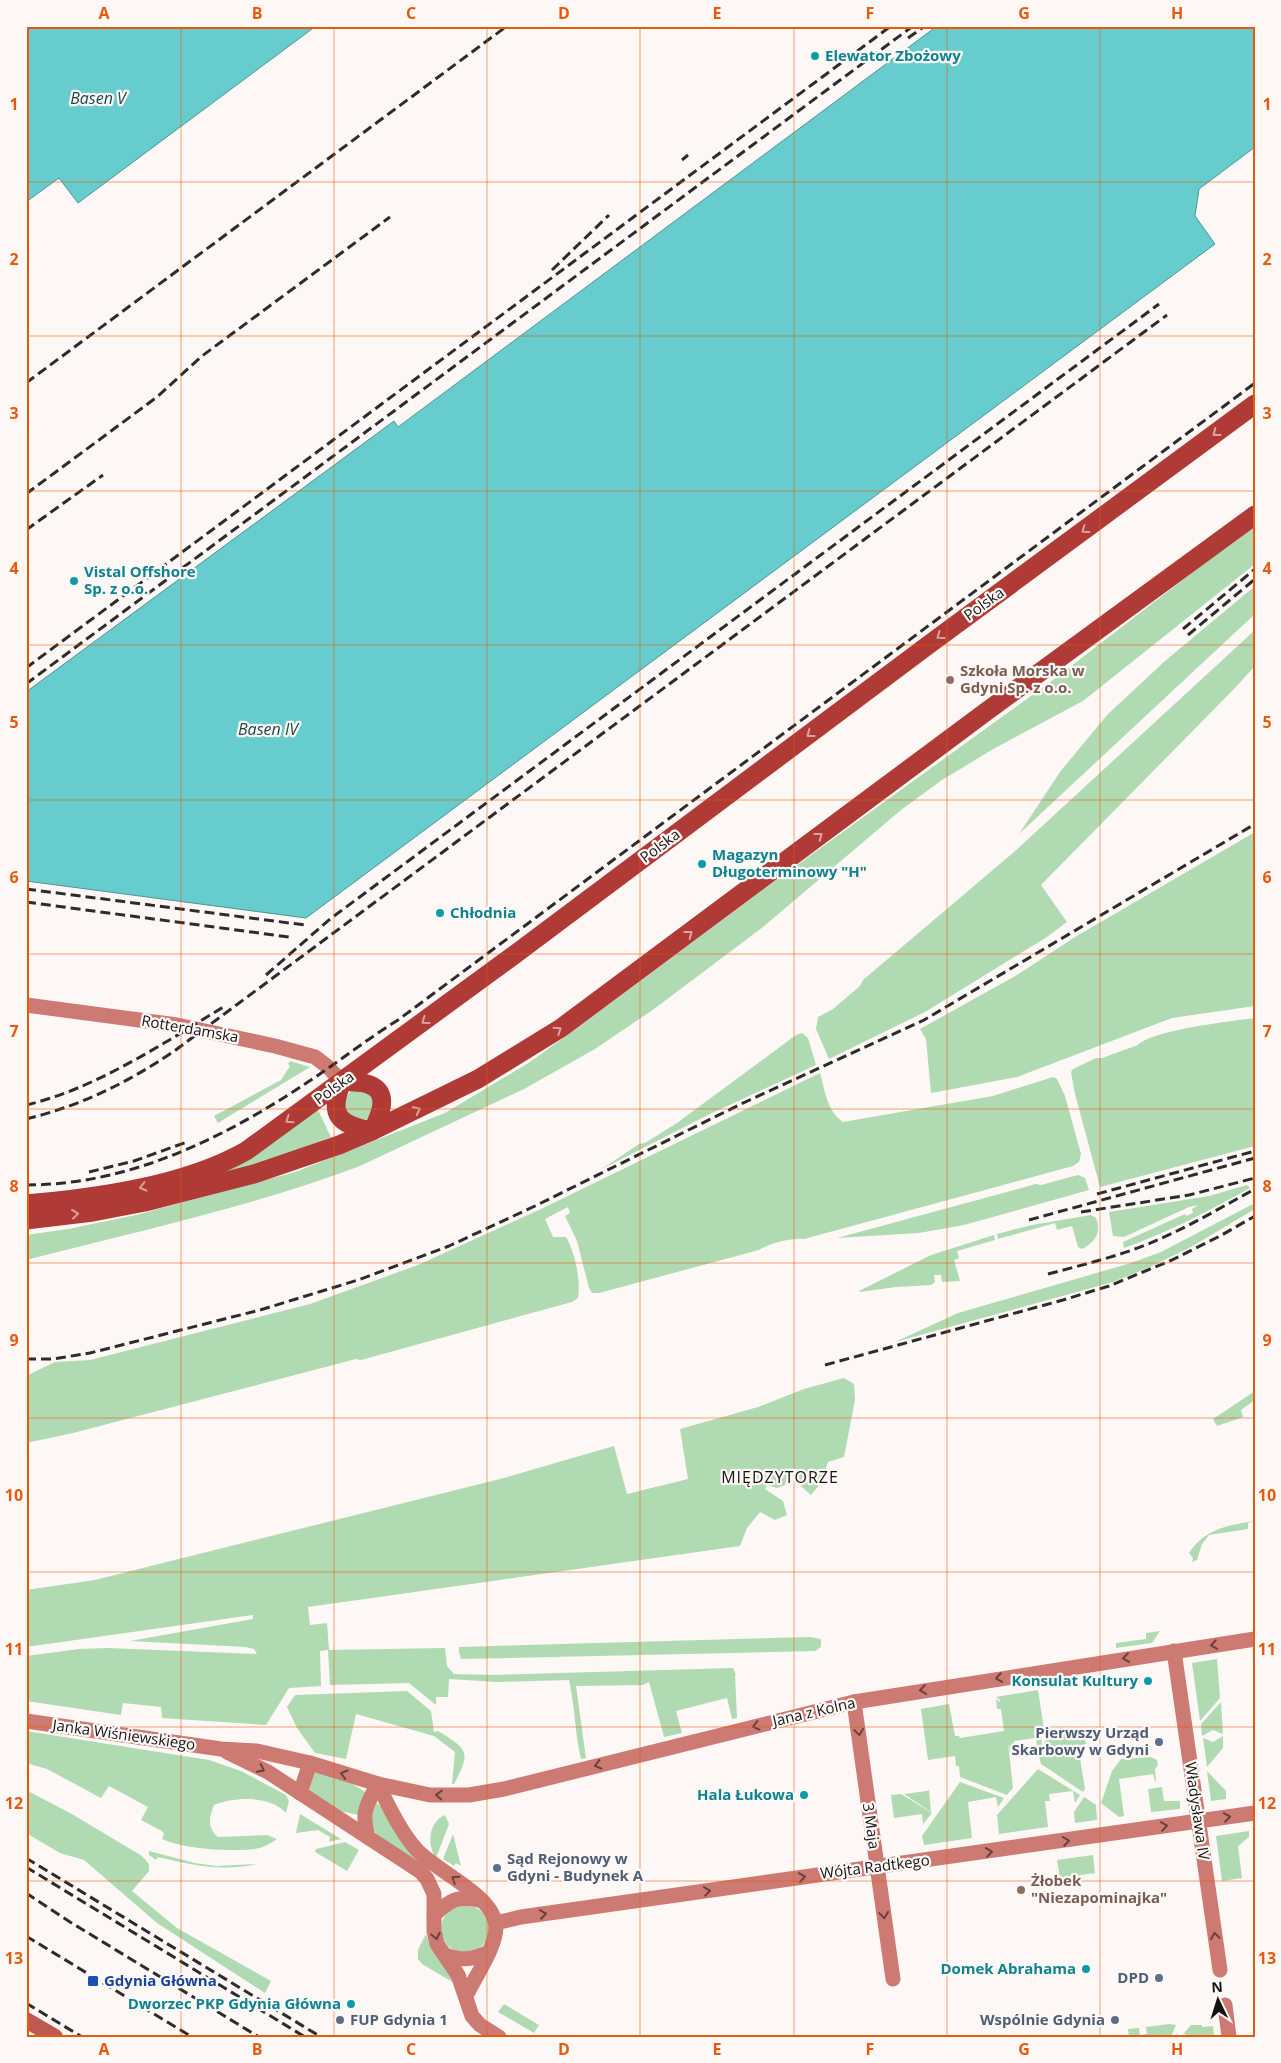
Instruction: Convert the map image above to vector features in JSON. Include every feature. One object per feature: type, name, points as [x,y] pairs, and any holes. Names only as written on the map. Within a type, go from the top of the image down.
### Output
[{"type":"highway","name":"Polska","points":[[26,1204],[57,1202],[132,1189],[185,1177],[231,1160],[259,1143],[1255,404]]},
{"type":"highway","points":[[26,1220],[93,1212],[196,1190],[254,1174],[297,1160],[372,1130],[478,1079],[561,1028],[979,717],[1255,515]]},
{"type":"highway","points":[[360,1081],[370,1084],[377,1089],[382,1097],[381,1114],[372,1130],[347,1124],[338,1115],[336,1096],[342,1082],[360,1081]]},
{"type":"main road","points":[[26,2020],[55,2037]]},
{"type":"street","name":"Rotterdamska","points":[[26,1005],[177,1025],[275,1046],[315,1057],[342,1082]]},
{"type":"street","name":"Jana z Kolna","points":[[378,1784],[430,1794],[462,1795],[483,1793],[854,1702],[1255,1639]]},
{"type":"street","name":"Władysława IV","points":[[1174,1651],[1220,1970]]},
{"type":"street","name":"3 Maja","points":[[854,1702],[893,1979]]},
{"type":"street","name":"Janka Wiśniewskiego","points":[[26,1721],[221,1749],[256,1751],[310,1763],[378,1784]]},
{"type":"street","name":"Janka Wiśniewskiego","points":[[221,1749],[268,1772],[416,1867],[428,1879],[434,1894],[434,1915]]},
{"type":"street","points":[[300,1793],[310,1763]]},
{"type":"street","points":[[368,1837],[364,1814],[366,1806],[378,1784]]},
{"type":"street","points":[[378,1784],[401,1828],[416,1849],[428,1862],[463,1884],[494,1917],[496,1923],[495,1936],[489,1952],[466,1996]]},
{"type":"street","name":"Wójta Radtkego","points":[[496,1923],[529,1916],[1255,1813]]},
{"type":"street","points":[[480,1900],[464,1897],[448,1902],[434,1915],[435,1936],[458,1974],[469,2010],[476,2020],[499,2037]]},
{"type":"street","points":[[445,1955],[469,1960],[489,1952]]},
{"type":"street","points":[[1225,2005],[1229,2037]]},
{"type":"green space","points":[[1255,527],[1255,564],[1083,701],[995,748],[942,780],[901,810],[763,927],[654,1009],[595,1049],[524,1089],[360,1166],[319,1181],[236,1206],[26,1260],[26,1235],[68,1229],[136,1215],[295,1172],[445,1113],[530,1062],[764,889],[1057,677],[1202,565]]},
{"type":"green space","points":[[1255,586],[1255,614],[1019,834],[1060,772],[1107,715],[1165,661]]},
{"type":"green space","points":[[1255,630],[1255,666],[1041,885],[1067,922],[1047,937],[925,1012],[829,1059],[816,1029],[818,1017],[833,1009],[860,986],[863,980],[1014,852]]},
{"type":"green space","points":[[1255,832],[1255,1006],[1172,1018],[1017,1077],[931,1093],[926,1039],[920,1029],[1017,975],[1075,937]]},
{"type":"green space","points":[[1255,1018],[1255,1146],[1100,1187],[1075,1094],[1071,1072],[1073,1069],[1096,1058],[1102,1058],[1138,1045],[1159,1035],[1193,1027]]},
{"type":"green space","points":[[802,1033],[808,1038],[816,1065],[710,1114],[602,1169],[639,1144],[645,1143],[677,1123],[796,1035]]},
{"type":"green space","points":[[290,1061],[310,1067],[218,1123],[214,1116],[281,1080],[290,1066],[288,1064]]},
{"type":"green space","points":[[820,1073],[830,1106],[843,1122],[993,1096],[1053,1077],[1057,1079],[1065,1096],[1081,1154],[1079,1162],[1073,1166],[804,1239],[793,1239],[769,1245],[759,1250],[599,1293],[592,1293],[589,1288],[577,1241],[565,1216],[570,1213],[568,1207],[545,1219],[553,1237],[566,1237],[575,1258],[579,1291],[578,1298],[572,1302],[361,1360],[356,1359],[73,1433],[26,1443],[26,1376],[55,1362],[90,1360],[310,1304],[418,1265],[541,1209]]},
{"type":"green space","points":[[355,1089],[365,1090],[374,1100],[370,1117],[365,1120],[347,1115],[344,1100]]},
{"type":"green space","points":[[317,1108],[331,1137],[237,1174],[179,1185]]},
{"type":"green space","points":[[1078,1175],[1085,1178],[1089,1190],[964,1225],[919,1233],[837,1238],[1036,1184],[1041,1185]]},
{"type":"green space","points":[[1247,1185],[1250,1188],[1219,1205],[1141,1242],[1124,1248],[1123,1242],[1185,1214],[1186,1216],[1193,1213],[1192,1209],[1198,1205],[1189,1207],[1124,1237],[1113,1236],[1109,1212],[1209,1196]]},
{"type":"green space","points":[[1255,1203],[1255,1209],[1191,1247],[1113,1282],[895,1342],[958,1313],[1131,1263],[1161,1252]]},
{"type":"green space","points":[[1091,1215],[1096,1218],[1098,1223],[1098,1233],[1091,1243],[1082,1249],[1078,1247],[1072,1226],[1057,1230],[1055,1223],[998,1239],[997,1234],[1032,1225]]},
{"type":"green space","points":[[994,1235],[995,1240],[957,1251],[959,1258],[954,1260],[960,1281],[942,1282],[941,1275],[934,1275],[935,1282],[931,1285],[859,1291],[931,1255]]},
{"type":"green space","points":[[844,1378],[854,1384],[855,1400],[844,1457],[828,1462],[821,1483],[811,1495],[796,1482],[797,1469],[789,1469],[785,1485],[777,1488],[767,1485],[765,1489],[783,1501],[787,1515],[775,1520],[760,1512],[747,1528],[740,1546],[308,1607],[310,1625],[327,1623],[329,1650],[445,1648],[447,1666],[454,1674],[493,1675],[733,1668],[736,1675],[737,1718],[732,1719],[727,1698],[676,1711],[682,1733],[664,1737],[649,1682],[643,1685],[576,1686],[586,1758],[581,1759],[569,1680],[496,1682],[449,1679],[448,1697],[436,1697],[436,1705],[409,1683],[330,1685],[328,1650],[320,1651],[321,1686],[289,1688],[266,1725],[162,1718],[161,1707],[123,1703],[121,1715],[26,1701],[26,1656],[79,1649],[108,1648],[257,1654],[254,1649],[245,1647],[130,1641],[253,1619],[253,1615],[26,1647],[26,1590],[95,1580],[504,1478],[614,1446],[627,1494],[688,1479],[680,1429],[758,1407],[804,1389]]},
{"type":"green space","points":[[1255,1391],[1255,1400],[1241,1410],[1243,1417],[1217,1426],[1213,1419]]},
{"type":"green space","points":[[1255,1521],[1248,1523],[1248,1529],[1209,1535],[1202,1544],[1197,1560],[1192,1562],[1193,1558],[1189,1553],[1202,1538],[1226,1527]]},
{"type":"green space","points":[[1160,1631],[1152,1643],[1116,1648],[1116,1643],[1146,1639],[1146,1633]]},
{"type":"green space","points":[[810,1637],[821,1639],[821,1647],[815,1651],[461,1659],[459,1652],[459,1647]]},
{"type":"green space","points":[[1217,1659],[1220,1698],[1200,1721],[1192,1663]]},
{"type":"green space","points":[[1038,1690],[1044,1730],[1034,1731],[1035,1737],[1041,1736],[1042,1747],[1037,1748],[1036,1738],[1014,1741],[1015,1750],[1010,1751],[1008,1743],[1013,1788],[1007,1795],[960,1777],[959,1766],[956,1766],[955,1756],[928,1760],[921,1709],[949,1704],[955,1736],[960,1738],[1004,1731],[1001,1709],[997,1709],[996,1699],[1000,1702],[1000,1700],[996,1697]]},
{"type":"green space","points":[[407,1691],[431,1711],[434,1732],[438,1731],[448,1737],[461,1747],[464,1752],[463,1764],[454,1784],[452,1784],[455,1752],[434,1736],[356,1714],[346,1759],[315,1753],[297,1728],[287,1707],[295,1695]]},
{"type":"green space","points":[[1221,1702],[1223,1734],[1213,1730],[1202,1736],[1201,1724]]},
{"type":"green space","points":[[26,1731],[209,1760],[241,1771],[286,1795],[289,1801],[286,1813],[279,1807],[262,1800],[242,1799],[222,1802],[214,1805],[210,1818],[212,1830],[218,1837],[267,1835],[277,1839],[260,1848],[238,1850],[196,1848],[162,1839],[164,1834],[162,1831],[141,1820],[148,1807],[109,1786],[101,1798],[47,1769],[26,1763]]},
{"type":"green space","points":[[1071,1735],[1073,1738],[1085,1738],[1086,1744],[1078,1746],[1085,1789],[1083,1792],[1041,1764],[1038,1752],[1045,1750],[1044,1742],[1052,1737]]},
{"type":"green space","points":[[1223,1736],[1223,1748],[1207,1767],[1203,1738],[1213,1742]]},
{"type":"green space","points":[[1151,1757],[1157,1760],[1158,1765],[1155,1769],[1156,1781],[1153,1774],[1119,1779],[1124,1816],[1119,1817],[1101,1803],[1112,1771],[1121,1759]]},
{"type":"green space","points":[[1038,1769],[1080,1795],[1075,1803],[1073,1791],[1049,1794],[1050,1801],[1045,1801],[1048,1827],[999,1834],[997,1815]]},
{"type":"green space","points":[[1207,1771],[1226,1791],[1226,1799],[1211,1801]]},
{"type":"green space","points":[[316,1772],[346,1780],[367,1793],[358,1815],[340,1811],[308,1792],[313,1773]]},
{"type":"green space","points":[[960,1782],[1004,1798],[998,1807],[996,1797],[968,1802],[972,1838],[924,1845],[922,1836]]},
{"type":"green space","points":[[1162,1787],[1164,1801],[1180,1801],[1180,1809],[1151,1812],[1148,1789]]},
{"type":"green space","points":[[26,1790],[70,1813],[142,1856],[149,1864],[149,1871],[132,1891],[177,1928],[271,1981],[265,1993],[157,1923],[84,1860],[60,1853],[26,1833]]},
{"type":"green space","points":[[929,1790],[931,1812],[904,1794],[927,1791]]},
{"type":"green space","points":[[901,1794],[932,1813],[923,1824],[922,1814],[894,1818],[891,1795]]},
{"type":"green space","points":[[1084,1797],[1096,1805],[1097,1820],[1075,1823],[1074,1812]]},
{"type":"green space","points":[[376,1802],[418,1862],[387,1844],[374,1831],[370,1816]]},
{"type":"green space","points":[[300,1814],[341,1839],[329,1842],[330,1837],[318,1830],[296,1833]]},
{"type":"green space","points":[[445,1815],[449,1824],[436,1858],[430,1840],[432,1828]]},
{"type":"green space","points":[[1249,1831],[1249,1837],[1238,1846],[1242,1878],[1222,1881],[1216,1836]]},
{"type":"green space","points":[[453,1834],[461,1866],[456,1863],[454,1866],[443,1859]]},
{"type":"green space","points":[[345,1842],[359,1850],[347,1871],[315,1852],[316,1849]]},
{"type":"green space","points":[[149,1851],[195,1863],[216,1866],[257,1864],[219,1867],[183,1863],[158,1857],[156,1860],[149,1855]]},
{"type":"green space","points":[[1093,1855],[1095,1873],[1060,1878],[1057,1860]]},
{"type":"green space","points":[[460,1905],[470,1905],[482,1912],[489,1924],[489,1934],[482,1946],[470,1953],[460,1953],[452,1949],[445,1942],[441,1934],[441,1924],[445,1916],[452,1909]]},
{"type":"green space","points":[[426,1934],[432,1950],[446,1965],[454,1983],[422,1964],[418,1959],[418,1950]]},
{"type":"green space","points":[[504,2004],[539,2025],[534,2033],[498,2012]]},
{"type":"green space","points":[[1176,2025],[1171,2037],[1129,2037],[1128,2029],[1139,2028],[1140,2035],[1147,2034],[1146,2027]]},
{"type":"green space","points":[[1191,2025],[1213,2026],[1214,2037],[1187,2037],[1184,2033]]},
{"type":"water","name":"Basen V","points":[[26,26],[316,26],[78,203],[59,178],[26,202]]},
{"type":"water","name":"Basen IV","points":[[937,26],[1255,26],[1255,147],[1199,189],[1195,216],[1215,244],[306,918],[26,881],[26,692],[394,421],[398,427]]},
{"type":"railway","points":[[26,383],[507,26]]},
{"type":"railway","points":[[26,668],[891,26]]},
{"type":"railway","points":[[26,684],[913,26]]},
{"type":"railway","points":[[908,38],[925,26]]},
{"type":"railway","points":[[682,160],[688,155]]},
{"type":"railway","points":[[552,270],[609,215]]},
{"type":"railway","points":[[26,494],[157,397],[202,356],[390,217]]},
{"type":"railway","points":[[266,975],[330,919],[1159,304]]},
{"type":"railway","points":[[26,1119],[46,1114],[102,1092],[138,1074],[173,1052],[1167,315]]},
{"type":"railway","points":[[26,1185],[65,1183],[104,1176],[178,1153],[248,1119],[314,1078],[398,1020],[1255,383]]},
{"type":"railway","points":[[26,530],[103,475]]},
{"type":"railway","points":[[1183,629],[1255,569]]},
{"type":"railway","points":[[1188,635],[1255,579]]},
{"type":"railway","points":[[26,1359],[53,1359],[90,1353],[260,1310],[358,1280],[449,1246],[535,1206],[741,1104],[924,1020],[1255,824]]},
{"type":"railway","points":[[26,889],[305,925]]},
{"type":"railway","points":[[26,902],[289,937]]},
{"type":"railway","points":[[26,1105],[52,1098],[103,1076],[225,1006]]},
{"type":"railway","points":[[89,1172],[134,1161],[187,1142]]},
{"type":"railway","points":[[1097,1194],[1255,1151]]},
{"type":"railway","points":[[1029,1220],[1255,1158]]},
{"type":"railway","points":[[1081,1212],[1189,1195],[1255,1178]]},
{"type":"railway","points":[[1048,1274],[1136,1249],[1189,1225],[1255,1189]]},
{"type":"railway","points":[[825,1365],[1109,1286],[1172,1260],[1255,1216]]},
{"type":"railway","points":[[26,1858],[321,2037]]},
{"type":"railway","points":[[26,1867],[305,2037]]},
{"type":"railway","points":[[26,1893],[70,1922],[259,2037]]},
{"type":"railway","points":[[26,1936],[192,2037]]},
{"type":"railway","points":[[26,2003],[82,2037]]},
{"type":"place","name":"Elewator Zbożowy","points":[[815,56]]},
{"type":"place","name":"Vistal Offshore Sp. z o.o.","points":[[74,581]]},
{"type":"place","name":"Szkoła Morska w Gdyni Sp. z o.o.","points":[[950,680]]},
{"type":"place","name":"Magazyn Długoterminowy \"H\"","points":[[702,864]]},
{"type":"place","name":"Chłodnia","points":[[440,913]]},
{"type":"place","name":"Konsulat Kultury","points":[[1148,1681]]},
{"type":"place","name":"Pierwszy Urząd Skarbowy w Gdyni","points":[[1159,1742]]},
{"type":"place","name":"Hala Łukowa","points":[[804,1795]]},
{"type":"place","name":"Sąd Rejonowy w Gdyni - Budynek A","points":[[497,1868]]},
{"type":"place","name":"Żłobek \"Niezapominajka\"","points":[[1021,1890]]},
{"type":"place","name":"Domek Abrahama","points":[[1086,1969]]},
{"type":"place","name":"DPD","points":[[1159,1978]]},
{"type":"place","name":"Gdynia Główna","points":[[93,1981]]},
{"type":"place","name":"Dworzec PKP Gdynia Główna","points":[[351,2004]]},
{"type":"place","name":"FUP Gdynia 1","points":[[340,2020]]},
{"type":"place","name":"Wspólnie Gdynia","points":[[1115,2020]]},
{"type":"district","name":"MIĘDZYTORZE","points":[[780,1477]]}]
